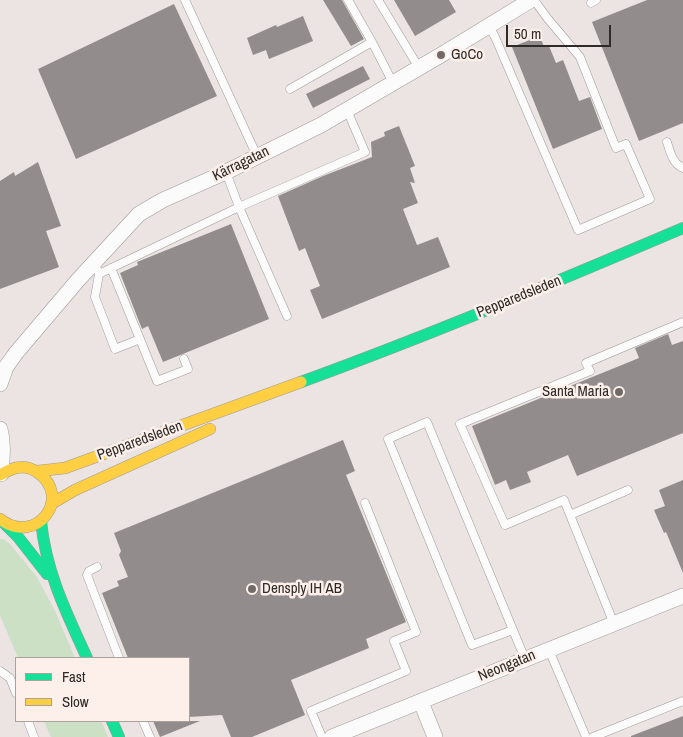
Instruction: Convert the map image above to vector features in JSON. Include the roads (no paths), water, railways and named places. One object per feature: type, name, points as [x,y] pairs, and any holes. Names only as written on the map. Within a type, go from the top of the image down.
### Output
[{"type":"street","name":"Kärragatan","points":[[0,384],[3,366],[97,268],[138,214],[163,200],[226,172],[321,125],[533,0]]},
{"type":"street","name":"Pepparedsleden","points":[[1,475],[9,469],[18,467],[33,469],[65,468],[354,363],[683,228]]},
{"type":"street","name":"Pepparedsleden","points":[[56,502],[75,490],[354,363]]},
{"type":"street","points":[[1,432],[15,456],[45,477],[50,485],[56,502],[55,523]]},
{"type":"street","points":[[1,432],[1,475]]},
{"type":"street","points":[[1,525],[23,528],[32,526],[48,514],[56,502]]},
{"type":"street","points":[[41,521],[44,547],[54,585],[87,657]]},
{"type":"street","points":[[1,525],[18,537],[54,585]]},
{"type":"street","points":[[54,585],[55,542]]},
{"type":"street","name":"Neongatan","points":[[332,737],[683,596]]},
{"type":"street","points":[[421,702],[435,737]]},
{"type":"street","points":[[112,722],[119,737]]},
{"type":"lane","points":[[185,0],[257,156]]},
{"type":"lane","points":[[348,0],[393,84]]},
{"type":"lane","points":[[378,0],[418,68]]},
{"type":"lane","points":[[489,26],[578,230],[650,200],[626,144],[616,148],[580,57],[533,0]]},
{"type":"lane","points":[[290,89],[372,42]]},
{"type":"lane","points":[[140,339],[115,349],[95,297],[97,268],[111,268],[239,207],[365,152],[347,110]]},
{"type":"lane","points":[[667,142],[672,156],[679,167],[683,168]]},
{"type":"lane","points":[[226,172],[239,207],[287,316]]},
{"type":"lane","points":[[111,268],[157,381],[188,369],[184,359]]},
{"type":"lane","points":[[614,624],[564,500],[505,524],[460,424],[590,371],[586,363],[683,322]]},
{"type":"lane","points":[[513,630],[472,645],[388,439],[427,422],[525,659]]},
{"type":"lane","points":[[570,515],[628,490]]},
{"type":"lane","points":[[322,737],[311,711],[406,671],[394,641],[416,632],[365,503]]},
{"type":"lane","points":[[97,567],[87,575],[119,657]]},
{"type":"lane","points":[[549,650],[586,737]]},
{"type":"lane","points":[[0,671],[10,678],[15,690]]},
{"type":"lane","points":[[593,737],[683,701]]},
{"type":"lane","points":[[28,722],[34,737]]},
{"type":"lane","points":[[143,722],[150,737]]},
{"type":"place","name":"GoCo","points":[[441,55]]},
{"type":"place","name":"Santa Maria","points":[[619,392]]},
{"type":"place","name":"Densply IH AB","points":[[252,589]]}]
